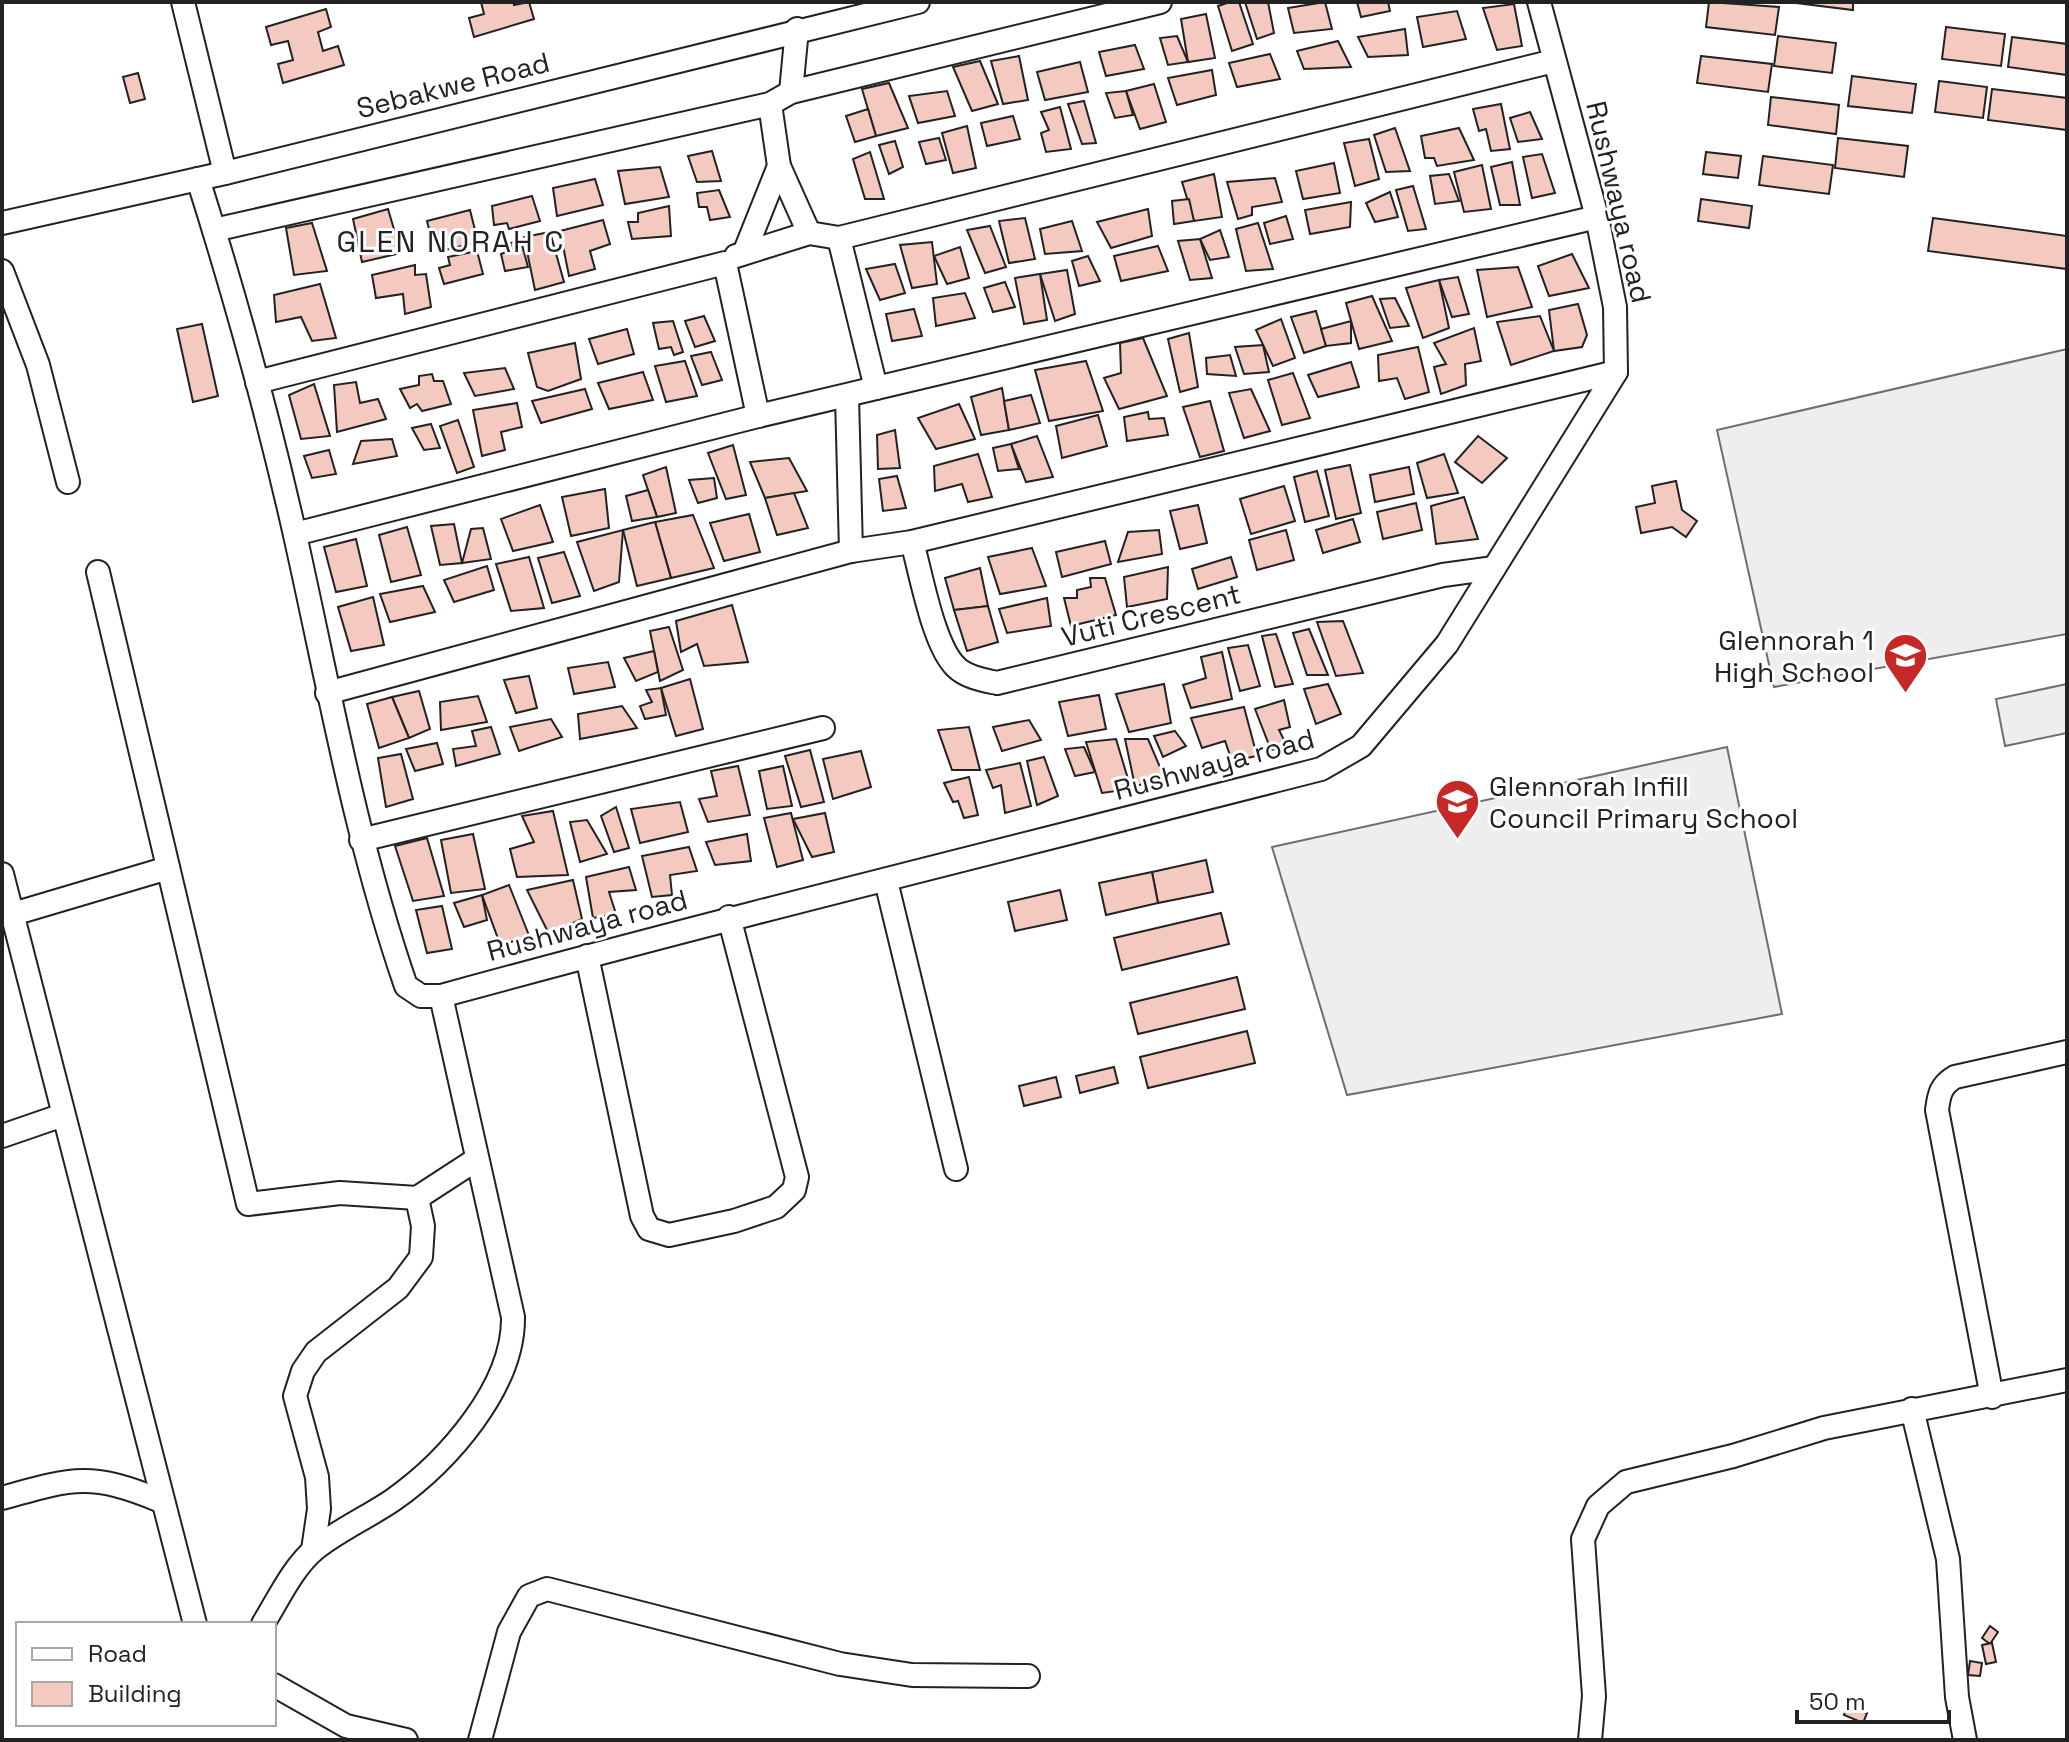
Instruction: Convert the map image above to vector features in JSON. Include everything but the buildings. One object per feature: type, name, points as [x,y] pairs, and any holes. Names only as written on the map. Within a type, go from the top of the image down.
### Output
[{"type":"street","points":[[183,2],[225,173]]},
{"type":"street","name":"Sebakwe Road","points":[[2,223],[225,173],[797,29],[918,2]]},
{"type":"street","points":[[214,230],[770,104],[791,92],[1160,2]]},
{"type":"street","name":"Rushwaya road","points":[[441,996],[729,917],[886,881],[1321,769],[1361,746],[1447,644],[1616,372],[1615,307],[1597,217],[1539,2]]},
{"type":"street","points":[[791,92],[797,29]]},
{"type":"street","points":[[257,382],[725,263],[745,251],[809,233],[839,238],[1554,61]]},
{"type":"street","points":[[770,104],[779,166],[809,233]]},
{"type":"street","points":[[745,251],[779,166]]},
{"type":"street","points":[[198,179],[257,382],[295,534],[361,840],[406,986],[421,996],[441,996],[513,1317],[513,1336],[506,1362],[472,1424],[427,1475],[313,1550],[264,1622]]},
{"type":"street","points":[[295,534],[758,416],[1597,217]]},
{"type":"street","points":[[839,238],[876,388]]},
{"type":"street","points":[[725,263],[758,416]]},
{"type":"street","points":[[2,271],[38,365],[68,482]]},
{"type":"street","points":[[327,693],[851,551],[912,542],[1616,372]]},
{"type":"street","points":[[847,396],[851,551]]},
{"type":"street","name":"Vuti Crescent","points":[[912,542],[935,629],[955,667],[973,677],[997,683],[1443,575],[1494,568]]},
{"type":"street","points":[[98,572],[248,1204],[340,1193],[417,1198],[477,1159]]},
{"type":"street","points":[[361,840],[823,728]]},
{"type":"street","points":[[13,914],[168,868]]},
{"type":"street","points":[[2,874],[194,1622]]},
{"type":"street","points":[[886,881],[956,1169]]},
{"type":"street","points":[[587,956],[642,1216],[649,1229],[669,1235],[734,1221],[776,1207],[794,1190],[797,1177],[729,917]]},
{"type":"street","points":[[1992,1397],[1937,1110],[1939,1095],[1944,1083],[1955,1077],[2067,1052]]},
{"type":"street","points":[[2,1136],[63,1115]]},
{"type":"street","points":[[313,1550],[319,1509],[317,1477],[295,1396],[303,1371],[316,1352],[398,1288],[421,1257],[423,1226],[417,1198]]},
{"type":"street","points":[[1590,1740],[1594,1696],[1583,1539],[1598,1506],[1626,1482],[1733,1456],[1824,1428],[2067,1380]]},
{"type":"street","points":[[1912,1409],[1948,1559],[1957,1697],[1965,1740]]},
{"type":"street","points":[[2,1498],[66,1480],[91,1478],[113,1482],[161,1501]]},
{"type":"street","points":[[480,1740],[509,1632],[529,1596],[547,1589],[840,1664],[912,1675],[1028,1676]]},
{"type":"street","points":[[276,1686],[346,1726],[406,1740]]},
{"type":"shaded area","points":[[2067,349],[2067,634],[1774,687],[1717,430]]},
{"type":"shaded area","points":[[2067,684],[2067,733],[2005,746],[1996,699]]},
{"type":"shaded area","points":[[1727,747],[1782,1014],[1347,1095],[1272,847]]},
{"type":"place","name":"Glennorah 1 High School","points":[[1905,695]]},
{"type":"place","name":"Glennorah Infill Council Primary School","points":[[1458,841]]},
{"type":"district","name":"GLEN NORAH C","points":[[451,242]]}]
